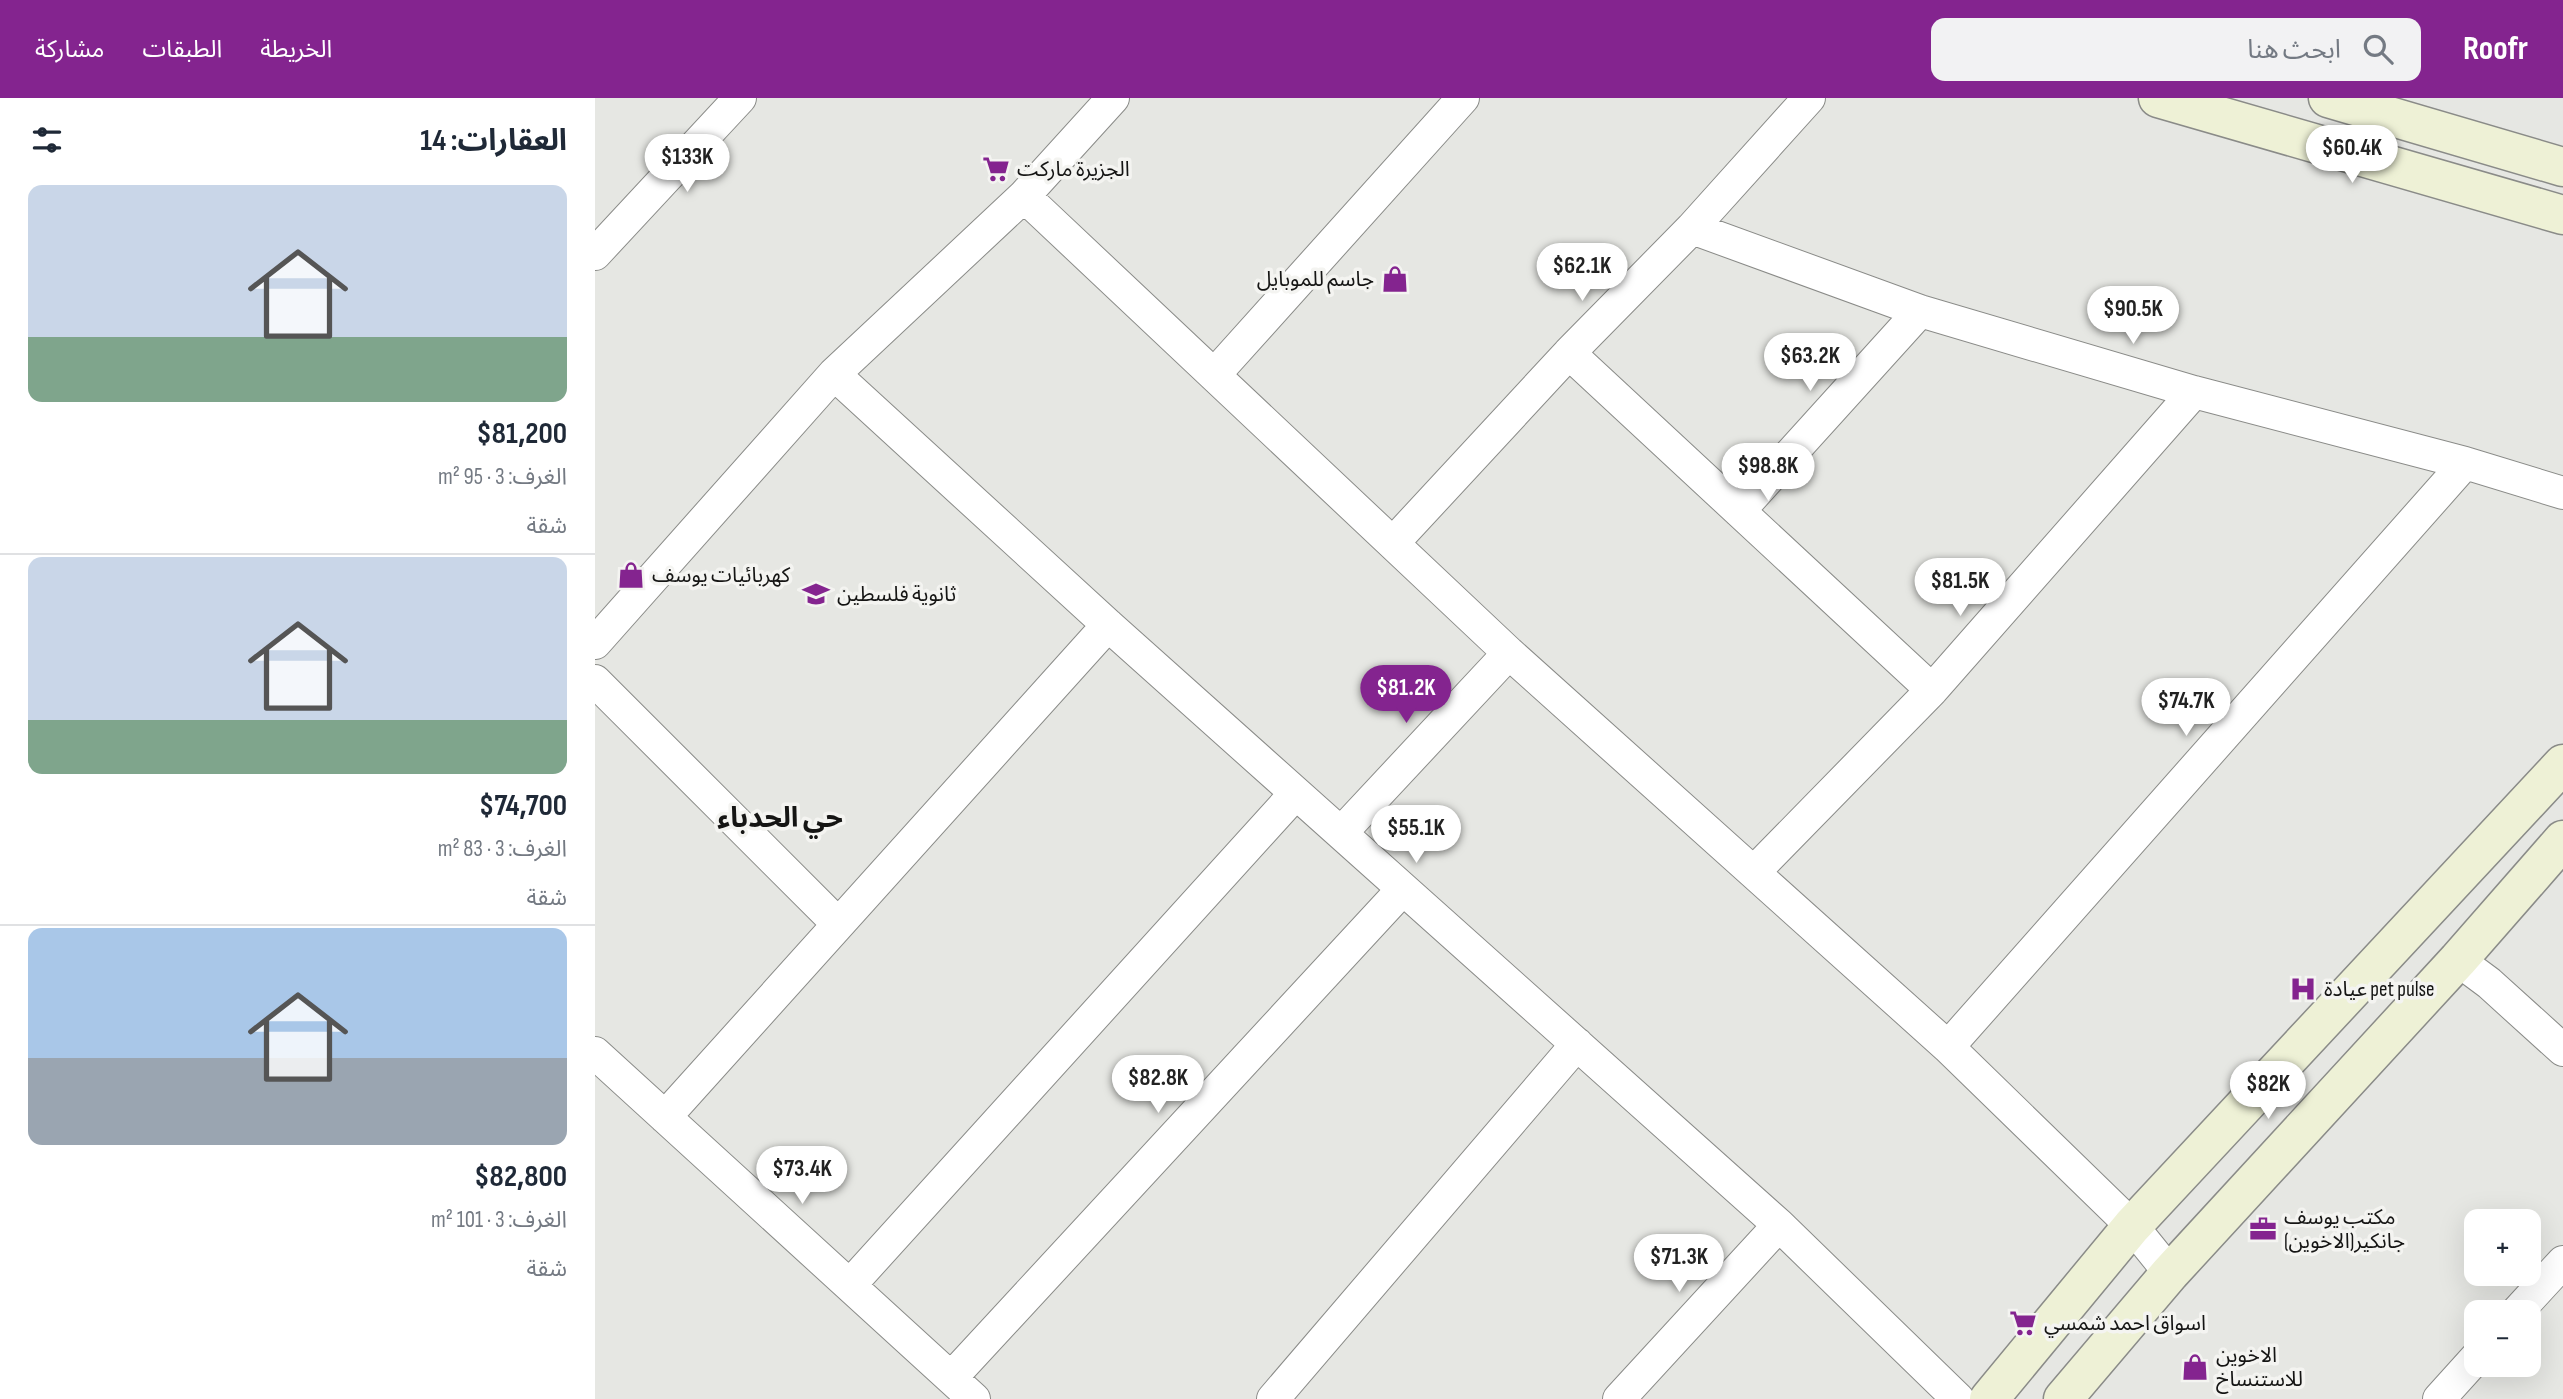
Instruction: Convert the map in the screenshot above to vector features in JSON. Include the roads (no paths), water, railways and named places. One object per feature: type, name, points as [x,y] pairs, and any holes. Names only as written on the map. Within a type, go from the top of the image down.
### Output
[{"type":"street","points":[[595,254],[740,98]]},
{"type":"street","points":[[595,643],[834,374],[1024,196],[1113,98]]},
{"type":"street","points":[[1214,375],[1463,98]]},
{"type":"street","points":[[1393,543],[1569,354],[1692,229],[1809,98]]},
{"type":"street","points":[[2158,98],[2563,215]]},
{"type":"street","points":[[2328,98],[2563,167]]},
{"type":"street","points":[[1024,196],[1509,653],[1948,1047],[2132,1226],[2170,1273]]},
{"type":"street","points":[[1692,229],[1920,311],[2194,392],[2465,463],[2563,493]]},
{"type":"street","points":[[1739,511],[1920,311]]},
{"type":"street","points":[[1569,354],[1932,690]]},
{"type":"street","points":[[834,374],[1108,625],[1779,1225],[1958,1399]]},
{"type":"street","points":[[1754,872],[1932,690],[2194,392]]},
{"type":"street","points":[[1948,1047],[2465,463]]},
{"type":"street","points":[[665,1117],[1108,625]]},
{"type":"street","points":[[1341,833],[1509,653]]},
{"type":"street","points":[[595,681],[838,924]]},
{"type":"street","points":[[1989,1399],[2132,1226],[2563,764]]},
{"type":"street","points":[[850,1285],[1296,793]]},
{"type":"street","points":[[2063,1399],[2170,1273],[2458,960],[2563,840]]},
{"type":"street","points":[[951,1378],[1403,889]]},
{"type":"street","points":[[2458,960],[2489,983],[2563,1050]]},
{"type":"street","points":[[1273,1399],[1577,1044]]},
{"type":"street","points":[[595,1053],[974,1399]]},
{"type":"street","points":[[2270,1080],[2309,1121]]},
{"type":"street","points":[[1619,1399],[1779,1225]]},
{"type":"street","points":[[2528,1300],[2563,1262]]},
{"type":"street","points":[[2439,1399],[2464,1371]]},
{"type":"place","name":"الجزيرة ماركت","points":[[996,169]]},
{"type":"place","name":"جاسم للموبايل","points":[[1395,279]]},
{"type":"place","name":"كهربائيات يوسف","points":[[631,575]]},
{"type":"place","name":"ثانوية فلسطين","points":[[816,594]]},
{"type":"place","name":"عيادة pet pulse","points":[[2303,989]]},
{"type":"place","name":"مكتب يوسف جانكير(الاخوين)","points":[[2263,1229]]},
{"type":"place","name":"اسواق احمد شمسي","points":[[2023,1323]]},
{"type":"place","name":"الاخوين للاستنساخ","points":[[2195,1367]]},
{"type":"district","name":"حي الحدباء","points":[[780,818]]}]
